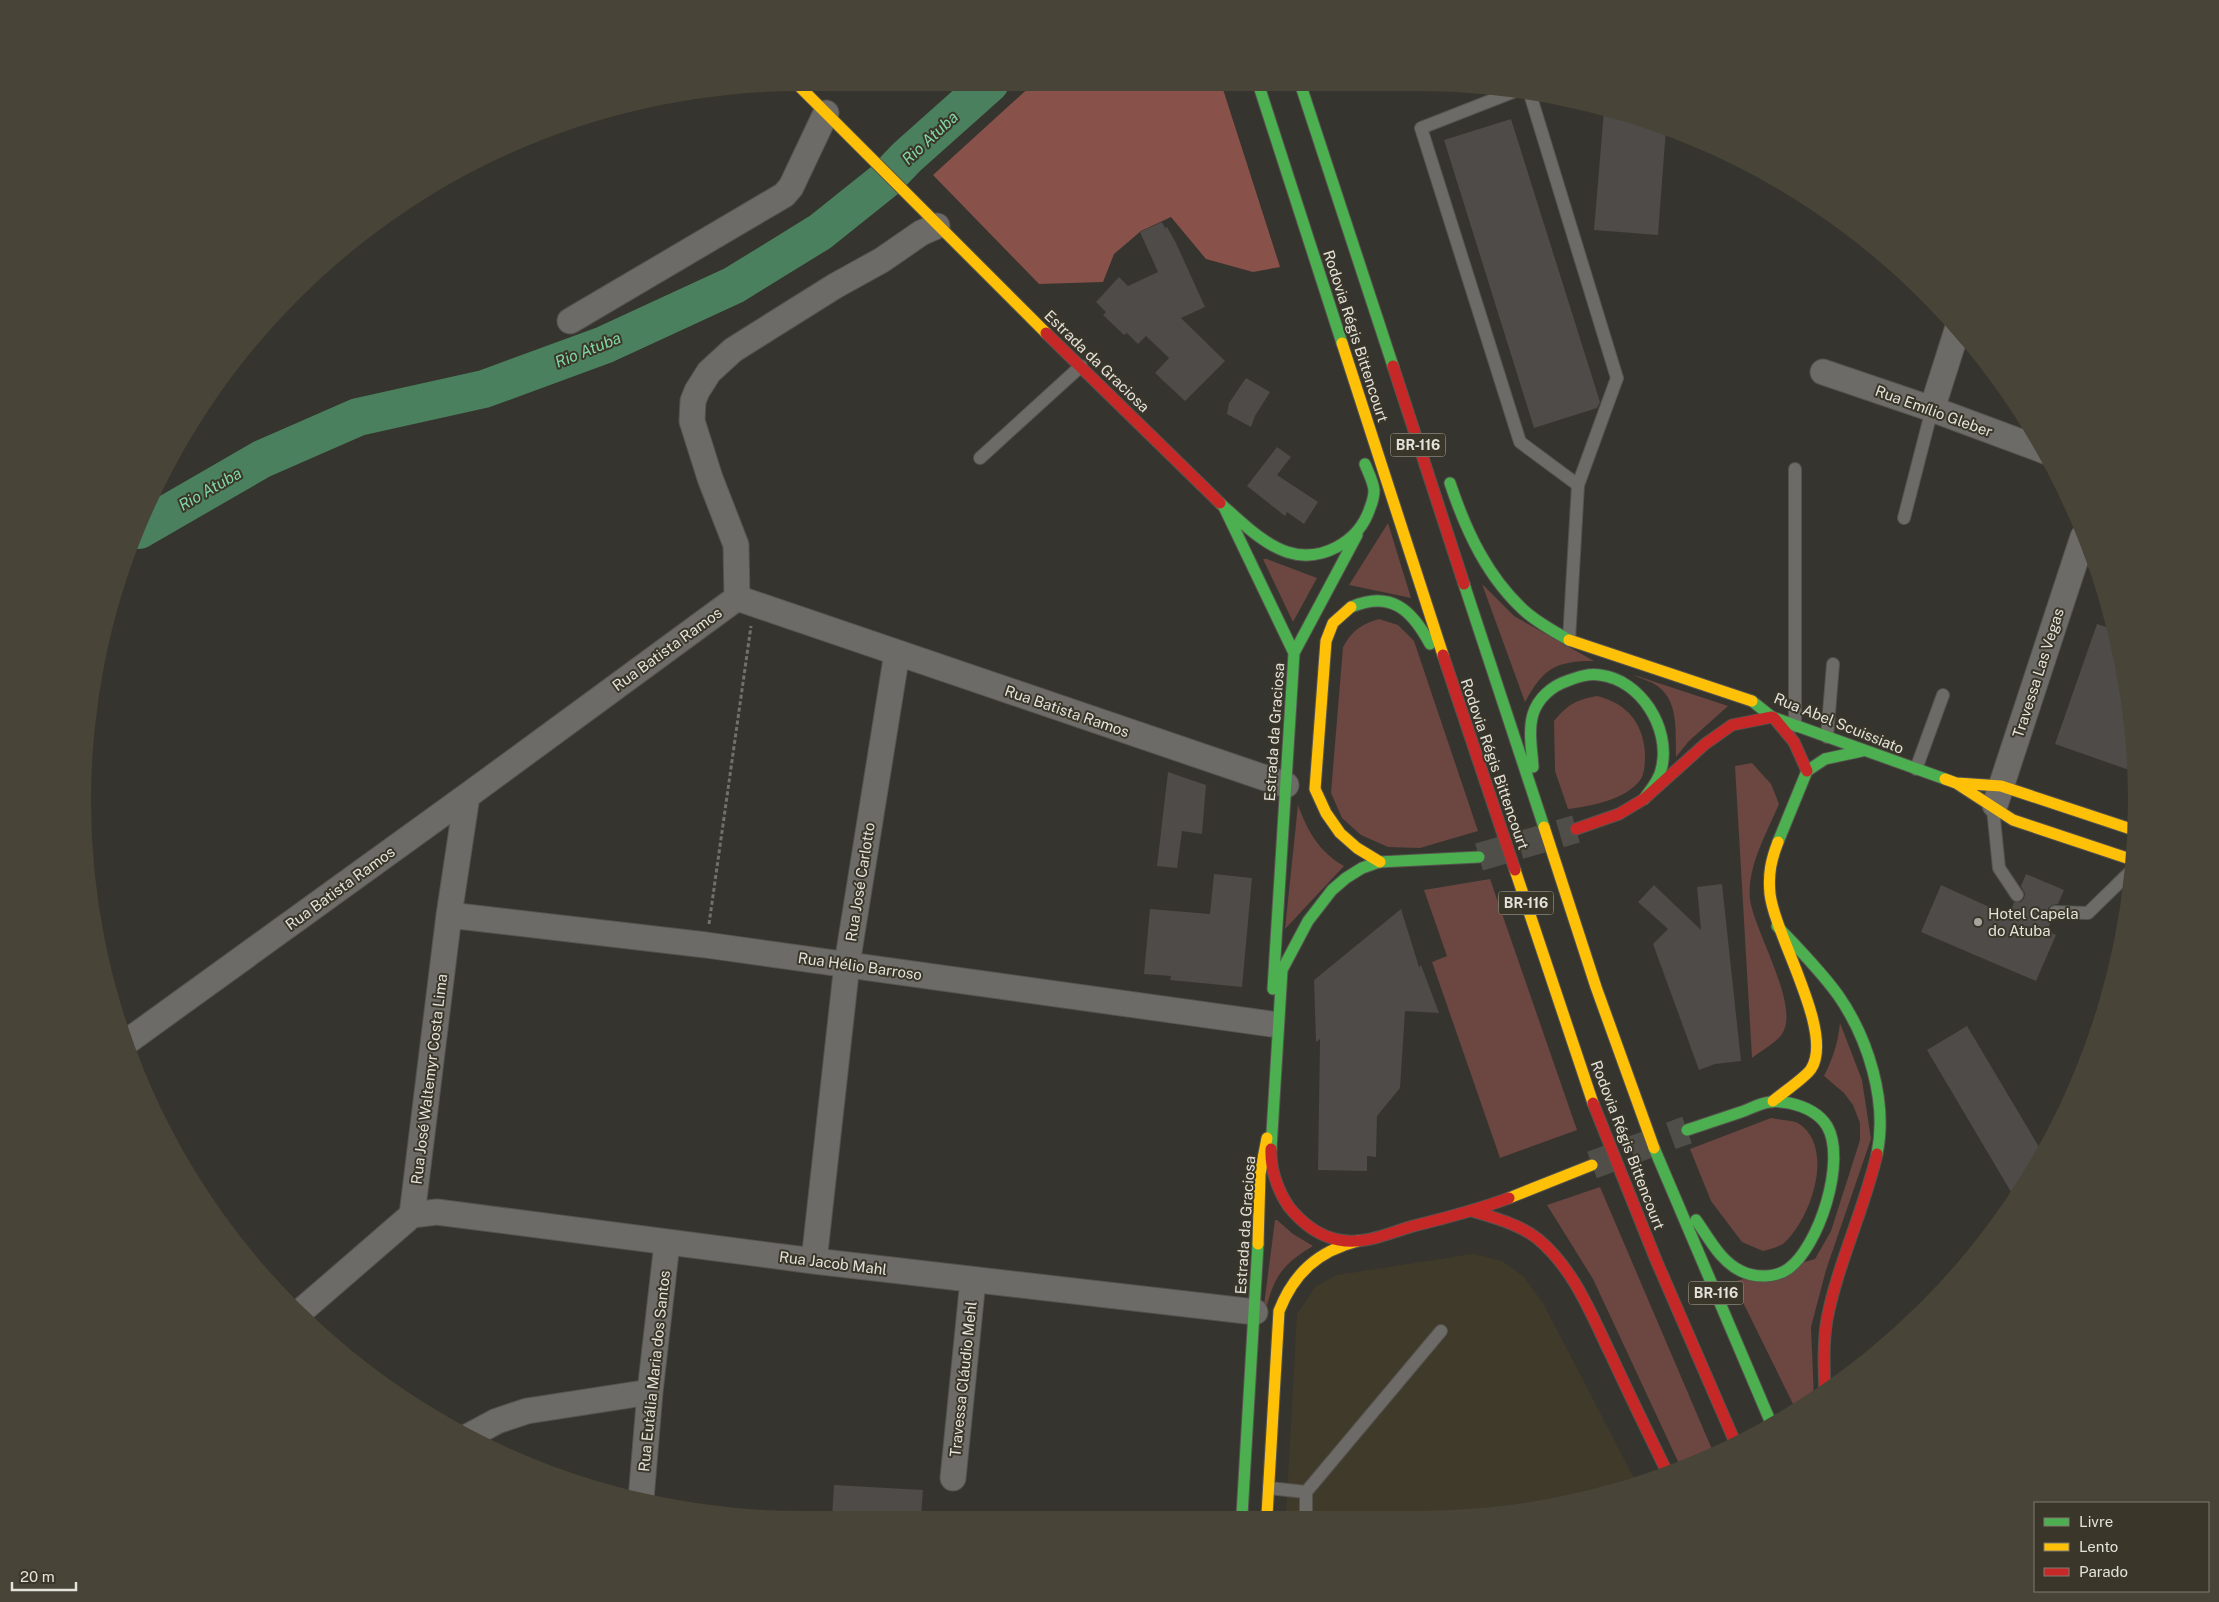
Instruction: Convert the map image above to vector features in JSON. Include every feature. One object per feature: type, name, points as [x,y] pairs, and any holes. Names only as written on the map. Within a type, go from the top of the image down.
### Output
[{"type":"main road","name":"Estrada da Graciosa","points":[[804,91],[936,226],[1224,507],[1294,653],[1271,1024],[1274,1097],[1260,1174],[1255,1312],[1242,1511]]},
{"type":"main road","name":"Rodovia Régis Bittencourt","points":[[1261,91],[1456,694],[1596,1111],[1656,1260],[1733,1437]]},
{"type":"main road","name":"Rodovia Régis Bittencourt","points":[[1303,91],[1596,987],[1660,1164],[1769,1418]]},
{"type":"main road","points":[[1310,113],[1354,209]]},
{"type":"main road","points":[[1272,124],[1294,230]]},
{"type":"main road","points":[[1294,653],[1372,504],[1374,490],[1361,453]]},
{"type":"main road","name":"Rua Abel Scuissiato","points":[[1448,476],[1460,514],[1492,572],[1508,594],[1533,618],[1569,640],[1749,700],[1772,717],[1956,784],[1997,797],[2127,828]]},
{"type":"main road","points":[[1224,507],[1274,546],[1299,554],[1326,552],[1339,547],[1360,529]]},
{"type":"main road","points":[[1380,862],[1362,852],[1332,826],[1322,808],[1315,789],[1326,641],[1332,623],[1345,609],[1362,601],[1380,600],[1398,605],[1412,616],[1425,635],[1456,694]]},
{"type":"main road","points":[[1536,808],[1531,730],[1536,707],[1551,688],[1572,677],[1596,674],[1620,679],[1640,694],[1654,715],[1662,738],[1663,763],[1658,779],[1644,799]]},
{"type":"main road","points":[[1576,829],[1619,814],[1644,799],[1704,744],[1732,725],[1772,717],[1788,732],[1797,744],[1807,771]]},
{"type":"main road","points":[[1687,1130],[1773,1101],[1812,1070],[1816,1053],[1816,1029],[1802,985],[1777,926],[1770,894],[1770,863],[1807,771],[1825,759],[1862,751]]},
{"type":"main road","name":"Rua Abel Scuissiato","points":[[1956,784],[1997,797],[2013,820],[2125,857]]},
{"type":"main road","points":[[1358,1241],[1335,1239],[1314,1230],[1294,1214],[1275,1182],[1271,1156],[1282,970],[1291,947],[1314,910],[1344,880],[1361,869],[1380,862],[1479,857]]},
{"type":"main road","points":[[1777,926],[1818,971],[1844,1003],[1851,1016],[1870,1062],[1881,1121],[1876,1160],[1847,1248],[1827,1320],[1823,1362],[1824,1382]]},
{"type":"main road","points":[[1660,1164],[1710,1240],[1733,1267],[1746,1274],[1761,1276],[1776,1274],[1788,1268],[1799,1258],[1820,1219],[1830,1191],[1836,1155],[1828,1127],[1806,1107],[1773,1101]]},
{"type":"main road","points":[[1267,1511],[1279,1311],[1284,1297],[1296,1277],[1309,1262],[1332,1248],[1472,1211],[1592,1165]]},
{"type":"main road","points":[[1472,1211],[1520,1228],[1550,1250],[1569,1272],[1580,1291],[1664,1466]]},
{"type":"street","points":[[570,321],[784,195],[791,187],[826,113]]},
{"type":"street","points":[[745,602],[736,544],[710,478],[692,421],[693,401],[697,391],[709,372],[733,350],[835,286],[882,260],[921,233],[936,226]]},
{"type":"street","points":[[1932,409],[1955,337]]},
{"type":"street","name":"Rua Emílio Gleber","points":[[1823,372],[1932,409],[2034,447]]},
{"type":"street","name":"Travessa Las Vegas","points":[[1997,797],[2080,546]]},
{"type":"street","name":"Rua Batista Ramos","points":[[133,1039],[468,796],[745,602],[1286,785]]},
{"type":"street","name":"Rua José Carlotto","points":[[814,1261],[847,964],[897,653]]},
{"type":"street","name":"Rua José Waltemyr Costa Lima","points":[[412,1215],[449,915],[468,796]]},
{"type":"street","name":"Rua Hélio Barroso","points":[[449,915],[706,945],[1271,1024]]},
{"type":"street","name":"Rua Jacob Mahl","points":[[412,1215],[437,1212],[814,1261],[1255,1312]]},
{"type":"street","points":[[304,1308],[412,1215]]},
{"type":"street","name":"Rua Eutália Maria dos Santos","points":[[642,1492],[650,1392],[668,1243]]},
{"type":"street","name":"Travessa Cláudio Mehl","points":[[953,1478],[973,1280]]},
{"type":"street","points":[[476,1432],[497,1421],[527,1411],[650,1392]]},
{"type":"lane","points":[[1310,113],[1312,91]]},
{"type":"lane","points":[[1502,96],[1421,128],[1520,442],[1578,485]]},
{"type":"lane","points":[[1532,101],[1617,378],[1578,485],[1569,640]]},
{"type":"lane","points":[[980,458],[1081,366]]},
{"type":"lane","points":[[1904,518],[1932,409]]},
{"type":"lane","points":[[1795,469],[1796,726]]},
{"type":"lane","points":[[1827,738],[1833,664]]},
{"type":"lane","points":[[1916,769],[1943,695]]},
{"type":"lane","points":[[1997,797],[2000,868],[2017,895]]},
{"type":"lane","points":[[2055,912],[2088,912],[2123,878]]},
{"type":"lane","points":[[1306,1511],[1306,1492],[1441,1332]]},
{"type":"lane","points":[[1268,1488],[1306,1492]]},
{"type":"path","points":[[706,945],[745,602]]},
{"type":"shaded area","points":[[1025,91],[1224,91],[1280,267],[1253,272],[1206,259],[1171,217],[1141,231],[1114,254],[1103,282],[1039,284],[933,175]]},
{"type":"shaded area","points":[[1388,523],[1411,598],[1349,585]]},
{"type":"shaded area","points":[[1263,559],[1317,578],[1293,622]]},
{"type":"shaded area","points":[[1482,584],[1514,616],[1594,661],[1569,663],[1552,669],[1538,681],[1525,702]]},
{"type":"shaded area","points":[[1379,619],[1398,625],[1414,641],[1478,831],[1420,848],[1388,847],[1361,835],[1342,818],[1331,793],[1343,647],[1350,636],[1358,629]]},
{"type":"shaded area","points":[[1634,675],[1728,706],[1689,741],[1676,757],[1675,718],[1669,700],[1656,685]]},
{"type":"shaded area","points":[[1597,696],[1607,699],[1624,709],[1637,723],[1644,742],[1643,773],[1635,786],[1617,797],[1597,804],[1568,809],[1555,771],[1554,721],[1564,710],[1573,704],[1583,699]]},
{"type":"shaded area","points":[[1752,763],[1771,784],[1779,804],[1755,862],[1750,887],[1750,899],[1753,913],[1781,988],[1786,1006],[1786,1022],[1782,1034],[1772,1044],[1752,1058],[1735,766]]},
{"type":"shaded area","points":[[1298,805],[1305,823],[1315,840],[1328,854],[1344,866],[1285,929]]},
{"type":"shaded area","points":[[1490,879],[1577,1130],[1500,1158],[1432,962],[1447,956],[1424,890]]},
{"type":"shaded area","points":[[1840,1023],[1862,1080],[1871,1139],[1826,1270],[1811,1327],[1814,1390],[1793,1403],[1733,1282],[1815,1259],[1831,1231],[1860,1140],[1860,1123],[1853,1105],[1844,1093],[1824,1076],[1835,1050]]},
{"type":"shaded area","points":[[1771,1118],[1798,1123],[1809,1134],[1816,1148],[1817,1165],[1815,1183],[1803,1218],[1784,1243],[1763,1251],[1742,1242],[1711,1201],[1690,1149]]},
{"type":"shaded area","points":[[1600,1187],[1711,1447],[1678,1461],[1593,1279],[1547,1205]]},
{"type":"shaded area","points":[[1275,1220],[1313,1246],[1283,1270],[1274,1285],[1267,1305],[1264,1305]]},
{"type":"shaded area","points":[[1473,1254],[1502,1261],[1524,1277],[1543,1303],[1633,1477],[1602,1487],[1511,1505],[1418,1511],[1286,1511],[1297,1314],[1316,1286],[1337,1275]]},
{"type":"building","points":[[1604,115],[1665,136],[1658,235],[1594,230]]},
{"type":"building","points":[[1511,119],[1600,402],[1597,408],[1534,428],[1444,140]]},
{"type":"building","points":[[1162,222],[1176,243],[1205,307],[1181,318],[1225,361],[1185,401],[1155,373],[1169,358],[1146,336],[1138,344],[1127,333],[1124,335],[1103,315],[1106,312],[1096,302],[1119,277],[1128,286],[1158,272],[1140,232]]},
{"type":"building","points":[[1246,378],[1270,392],[1255,416],[1251,427],[1227,414],[1229,403]]},
{"type":"building","points":[[1277,447],[1291,457],[1277,475],[1318,502],[1304,524],[1287,512],[1285,516],[1247,486]]},
{"type":"building","points":[[2097,624],[2106,627],[2122,708],[2127,769],[2055,744]]},
{"type":"building","points":[[1168,772],[1206,785],[1202,834],[1182,831],[1177,868],[1157,866]]},
{"type":"building","points":[[1214,874],[1252,878],[1242,987],[1170,980],[1171,976],[1144,974],[1150,909],[1210,914]]},
{"type":"building","points":[[2026,874],[2064,890],[2058,904],[2048,908],[2048,915],[2052,919],[2047,931],[2056,935],[2036,981],[1921,932],[1941,885],[2009,916],[2014,902],[2021,902],[2024,898],[2025,894],[2021,886]]},
{"type":"building","points":[[1722,884],[1741,1061],[1715,1064],[1699,1070],[1653,944],[1668,929],[1638,902],[1654,885],[1701,930],[1697,887]]},
{"type":"building","points":[[1401,909],[1419,967],[1421,965],[1439,1013],[1405,1011],[1400,1088],[1377,1116],[1376,1157],[1367,1156],[1367,1171],[1318,1170],[1320,1039],[1316,1042],[1314,980]]},
{"type":"building","points":[[1967,1026],[2038,1146],[2011,1191],[1927,1050]]},
{"type":"building","points":[[834,1485],[923,1490],[921,1511],[832,1511]]},
{"type":"waterway","name":"Rio Atuba","points":[[147,526],[262,459],[358,417],[484,389],[604,345],[734,285],[820,232],[885,180],[907,157],[981,91]]},
{"type":"tunnel","points":[[1479,857],[1576,829]]},
{"type":"tunnel","points":[[1592,1165],[1687,1130]]},
{"type":"traffic: fast","points":[[1261,91],[1342,343]]},
{"type":"traffic: fast","points":[[1303,91],[1393,366]]},
{"type":"traffic: fast","points":[[1224,507],[1254,532],[1278,548],[1300,555],[1313,555],[1325,552],[1348,540],[1365,520],[1374,490],[1365,464]]},
{"type":"traffic: fast","points":[[1450,483],[1471,536],[1490,570],[1501,585],[1527,613],[1569,640]]},
{"type":"traffic: fast","points":[[1220,503],[1224,507],[1294,653]]},
{"type":"traffic: fast","points":[[1294,653],[1357,535]]},
{"type":"traffic: fast","points":[[1464,584],[1544,827]]},
{"type":"traffic: fast","points":[[1351,607],[1365,602],[1378,601],[1389,602],[1399,606],[1416,621],[1430,644]]},
{"type":"traffic: fast","points":[[1273,989],[1294,653]]},
{"type":"traffic: fast","points":[[1533,767],[1531,740],[1533,714],[1538,703],[1546,693],[1567,681],[1588,675],[1600,675],[1615,679],[1628,686],[1640,696],[1657,722],[1661,736],[1663,751],[1661,771],[1655,784],[1644,799]]},
{"type":"traffic: fast","points":[[1752,701],[1772,717],[1945,779]]},
{"type":"traffic: fast","points":[[1778,842],[1807,771],[1825,759],[1862,751]]},
{"type":"traffic: fast","points":[[1271,1149],[1282,970],[1308,921],[1332,890],[1362,868],[1379,862],[1479,857]]},
{"type":"traffic: fast","points":[[1777,926],[1809,959],[1838,995],[1858,1031],[1873,1071],[1877,1092],[1880,1113],[1880,1134],[1877,1154]]},
{"type":"traffic: fast","points":[[1687,1130],[1763,1104],[1772,1102],[1789,1103],[1810,1111],[1824,1121],[1832,1141],[1834,1160],[1827,1202],[1819,1223],[1810,1242],[1799,1258],[1783,1272],[1765,1276],[1752,1275],[1734,1267],[1721,1255],[1696,1220]]},
{"type":"traffic: fast","points":[[1654,1148],[1769,1418]]},
{"type":"traffic: fast","points":[[1242,1511],[1258,1244]]},
{"type":"traffic: slow","points":[[804,91],[1046,333]]},
{"type":"traffic: slow","points":[[1342,343],[1443,655]]},
{"type":"traffic: slow","points":[[1351,607],[1333,623],[1326,641],[1315,789],[1326,813],[1340,833],[1357,848],[1380,862]]},
{"type":"traffic: slow","points":[[1569,640],[1752,701]]},
{"type":"traffic: slow","points":[[1945,779],[1956,783],[2013,820],[2125,857]]},
{"type":"traffic: slow","points":[[1956,783],[2001,786],[2127,828]]},
{"type":"traffic: slow","points":[[1544,827],[1596,987],[1654,1148]]},
{"type":"traffic: slow","points":[[1773,1101],[1808,1073],[1816,1053],[1815,1032],[1810,1009],[1774,912],[1770,894],[1769,880],[1778,842]]},
{"type":"traffic: slow","points":[[1515,870],[1593,1103]]},
{"type":"traffic: slow","points":[[1258,1244],[1260,1174],[1267,1138]]},
{"type":"traffic: slow","points":[[1509,1198],[1592,1165]]},
{"type":"traffic: slow","points":[[1267,1511],[1279,1311],[1292,1285],[1309,1266],[1331,1251],[1358,1241]]},
{"type":"traffic: jam","points":[[1046,333],[1220,503]]},
{"type":"traffic: jam","points":[[1393,366],[1464,584]]},
{"type":"traffic: jam","points":[[1443,655],[1515,870]]},
{"type":"traffic: jam","points":[[1576,829],[1619,814],[1644,799],[1705,744],[1732,725],[1772,717]]},
{"type":"traffic: jam","points":[[1774,718],[1794,742],[1807,771]]},
{"type":"traffic: jam","points":[[1593,1103],[1656,1260],[1733,1437]]},
{"type":"traffic: jam","points":[[1271,1149],[1276,1180],[1281,1194],[1289,1207],[1311,1228],[1339,1240],[1358,1241],[1377,1238],[1509,1198]]},
{"type":"traffic: jam","points":[[1825,1382],[1824,1346],[1827,1319],[1838,1277],[1872,1175],[1877,1154]]},
{"type":"traffic: jam","points":[[1472,1211],[1523,1229],[1538,1239],[1562,1264],[1589,1308],[1664,1466]]},
{"type":"place","name":"Hotel Capela do Atuba","points":[[1978,922]]}]
